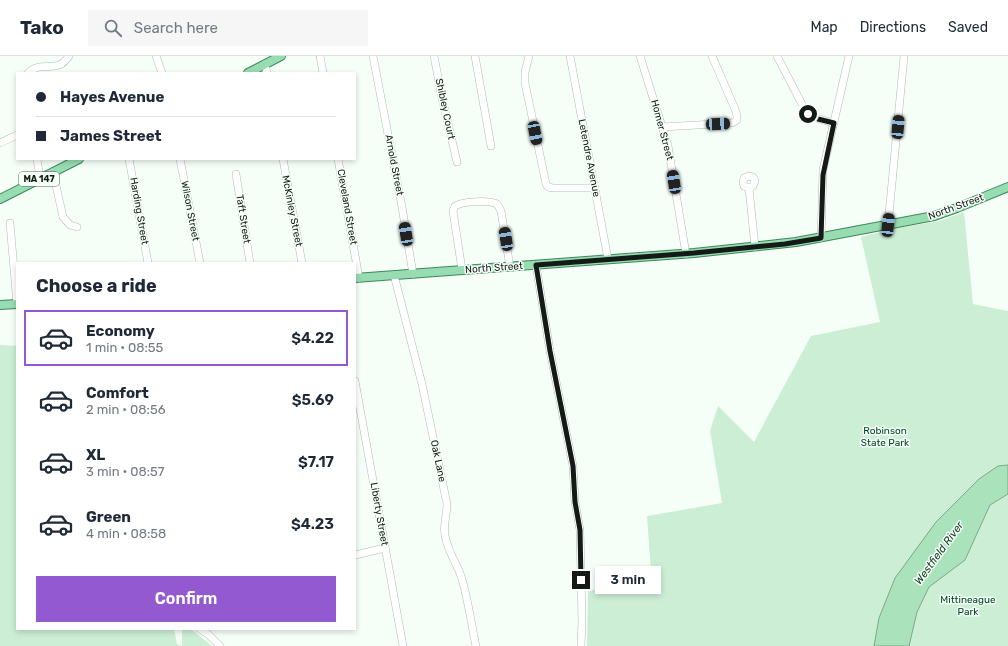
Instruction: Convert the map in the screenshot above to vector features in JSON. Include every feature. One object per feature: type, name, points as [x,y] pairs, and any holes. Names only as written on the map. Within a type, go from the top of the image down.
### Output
[{"type":"main road","points":[[250,72],[281,56]]},
{"type":"main road","name":"MA 147","points":[[0,199],[77,160]]},
{"type":"main road","name":"North Street","points":[[357,278],[686,254],[821,238],[942,214],[1008,187]]},
{"type":"main road","points":[[0,305],[16,304]]},
{"type":"street","points":[[30,72],[37,67],[61,65],[69,56]]},
{"type":"street","points":[[156,56],[162,72]]},
{"type":"street","points":[[320,56],[323,72]]},
{"type":"street","name":"Arnold Street","points":[[373,56],[402,207],[413,274]]},
{"type":"street","name":"Shibley Court","points":[[434,56],[457,162]]},
{"type":"street","points":[[475,56],[491,146]]},
{"type":"street","points":[[529,56],[525,72],[525,83],[546,184],[551,188],[595,188]]},
{"type":"street","name":"Letendre Avenue","points":[[570,56],[608,260]]},
{"type":"street","name":"Homer Street","points":[[640,56],[669,153],[686,254]]},
{"type":"street","points":[[662,127],[732,123],[736,120],[736,112],[712,56]]},
{"type":"street","points":[[777,56],[806,112],[818,119],[834,123]]},
{"type":"street","points":[[821,238],[823,175],[849,56]]},
{"type":"street","points":[[888,225],[904,56]]},
{"type":"street","points":[[265,64],[266,72]]},
{"type":"street","points":[[0,139],[14,136]]},
{"type":"street","points":[[0,143],[14,136]]},
{"type":"street","points":[[37,160],[40,178]]},
{"type":"street","name":"Harding Street","points":[[129,160],[148,262]]},
{"type":"street","name":"Wilson Street","points":[[180,160],[200,262]]},
{"type":"street","name":"McKinley Street","points":[[283,160],[302,262]]},
{"type":"street","name":"Cleveland Street","points":[[338,160],[354,262]]},
{"type":"street","points":[[53,172],[63,217],[70,225],[77,227]]},
{"type":"street","name":"Taft Street","points":[[236,174],[250,262]]},
{"type":"street","points":[[749,188],[755,247]]},
{"type":"street","points":[[462,270],[453,212],[455,206],[462,203],[489,202],[497,204],[500,208],[510,267]]},
{"type":"street","points":[[10,223],[16,292]]},
{"type":"street","points":[[536,265],[550,356],[573,466],[575,502],[580,530],[582,621],[581,646]]},
{"type":"street","name":"Oak Lane","points":[[394,275],[422,384],[447,504],[444,523],[445,535],[449,549],[464,585],[476,646]]},
{"type":"street","name":"Liberty Street","points":[[356,387],[403,646]]},
{"type":"street","points":[[356,555],[385,548]]},
{"type":"street","points":[[202,630],[220,646]]},
{"type":"green space","name":"Robinson State Park","points":[[964,212],[973,304],[1008,311],[1008,475],[989,487],[893,646],[587,646],[588,590],[652,586],[647,516],[722,503],[710,431],[718,406],[754,442],[811,336],[880,322],[861,237],[892,229],[940,221]]},
{"type":"green space","points":[[0,345],[16,346],[16,630],[174,630],[177,644],[182,646],[0,646]]},
{"type":"green space","name":"Mittineague Park","points":[[1008,494],[1008,646],[909,646],[917,612],[929,586],[965,560],[990,505]]},
{"type":"green space","points":[[182,630],[192,630],[212,646],[182,646]]},
{"type":"water","name":"Westfield River","points":[[1008,465],[1008,494],[990,505],[965,560],[929,587],[917,612],[909,646],[874,646],[879,618],[895,578],[936,522],[979,479],[998,466]]},
{"type":"route","points":[[581,580],[580,530],[575,502],[573,466],[560,407],[536,265],[694,253],[785,244],[821,238],[821,202],[824,165],[834,123],[818,119],[808,114]]}]
